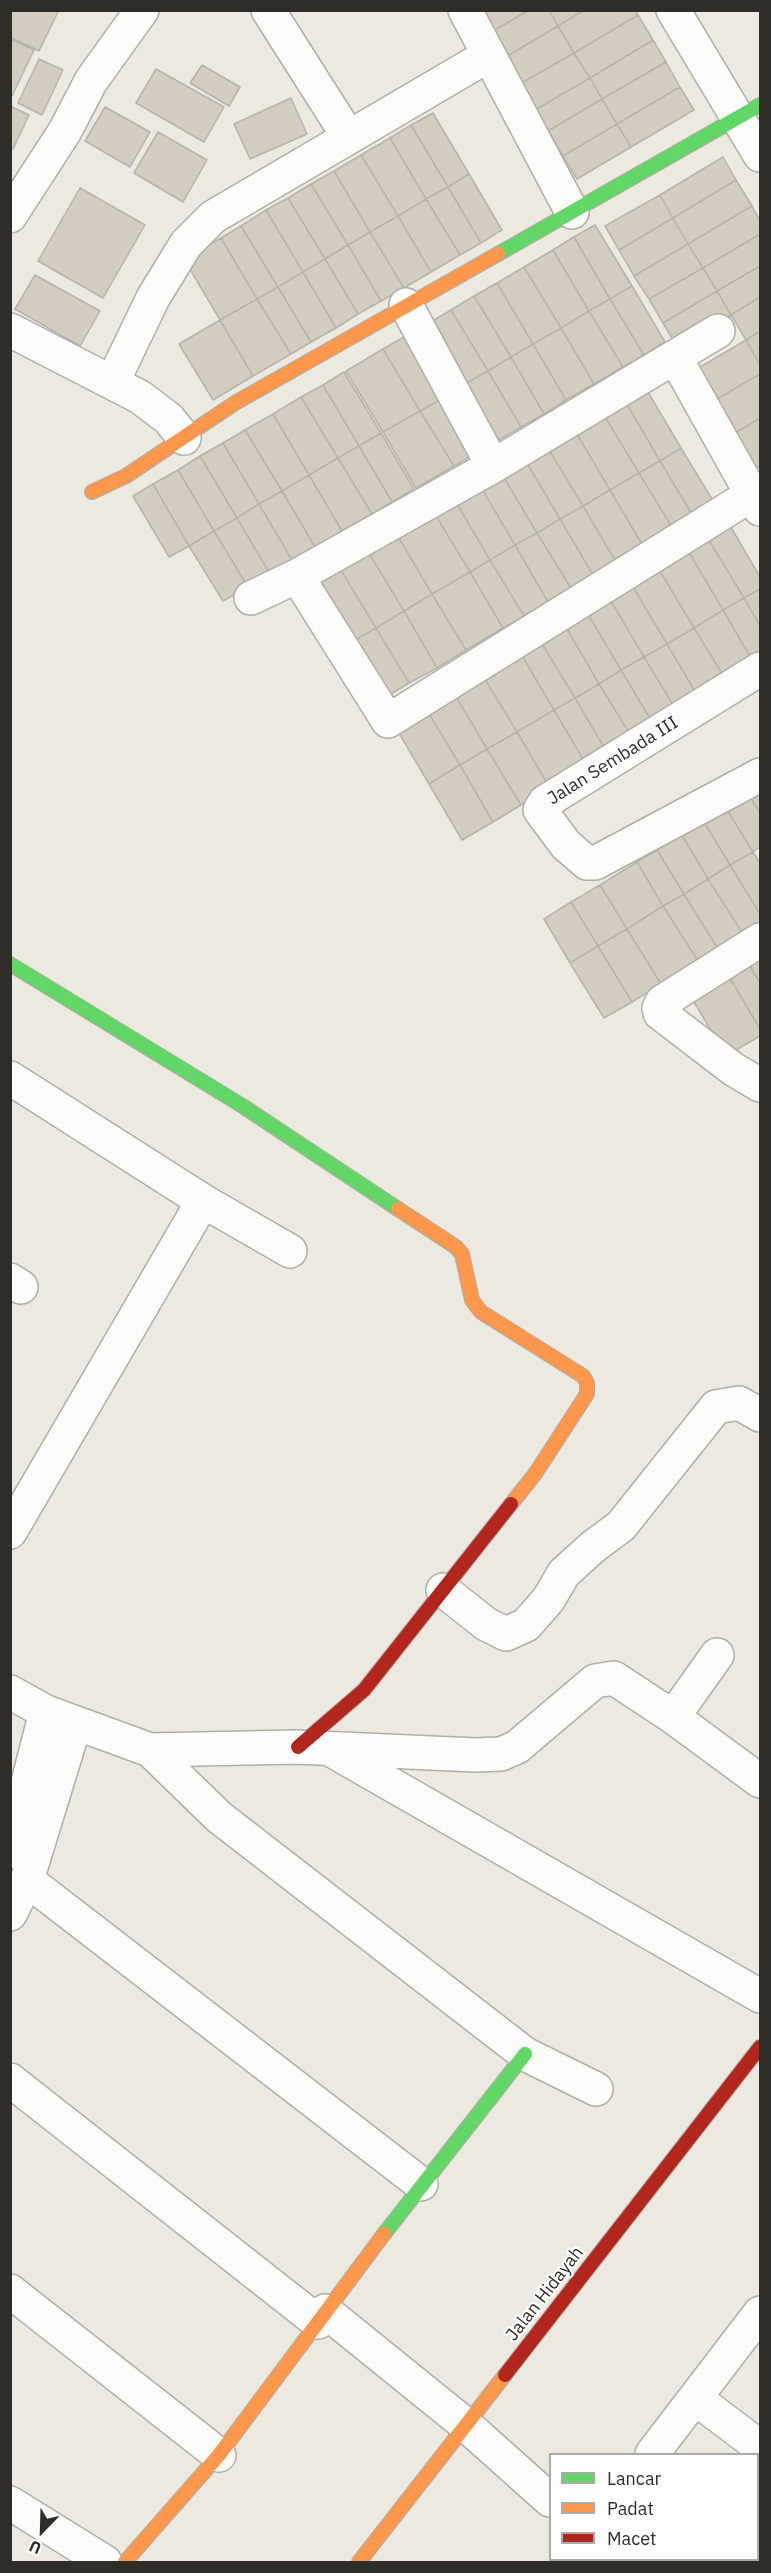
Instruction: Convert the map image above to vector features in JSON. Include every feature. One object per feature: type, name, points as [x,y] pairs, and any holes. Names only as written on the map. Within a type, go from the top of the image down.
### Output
[{"type":"street","points":[[10,216],[65,131],[91,81],[142,10]]},
{"type":"street","points":[[268,10],[348,136]]},
{"type":"street","points":[[465,10],[572,212]]},
{"type":"street","points":[[673,10],[749,111],[760,155]]},
{"type":"street","points":[[113,381],[153,298],[186,244],[213,217],[489,54]]},
{"type":"street","points":[[92,492],[126,476],[235,403],[749,111]]},
{"type":"street","points":[[406,305],[493,466]]},
{"type":"street","points":[[10,330],[113,381],[162,414],[184,438]]},
{"type":"street","points":[[251,597],[297,576],[493,466],[676,359],[718,331]]},
{"type":"street","points":[[297,576],[388,721],[756,502],[676,359]]},
{"type":"street","name":"Jalan Sembada III","points":[[760,669],[545,802],[540,810],[566,845],[587,862],[595,863],[760,775]]},
{"type":"street","points":[[760,940],[662,1002],[660,1013],[733,1069],[760,1085]]},
{"type":"street","points":[[10,964],[241,1105],[456,1247],[462,1254],[472,1300],[481,1312],[583,1376],[587,1383],[587,1394],[535,1474],[364,1690],[313,1747]]},
{"type":"street","points":[[10,1078],[203,1201],[290,1251]]},
{"type":"street","points":[[10,1532],[203,1201]]},
{"type":"street","points":[[443,1590],[486,1624],[506,1634],[526,1625],[548,1600],[564,1573],[621,1526],[716,1407],[738,1403],[760,1415]]},
{"type":"street","points":[[673,1717],[717,1655]]},
{"type":"street","points":[[10,1692],[61,1718],[150,1749],[313,1747],[501,1754],[518,1747],[595,1681],[604,1677],[614,1678],[673,1717],[760,1781]]},
{"type":"street","points":[[10,1852],[61,1718]]},
{"type":"street","points":[[10,1914],[27,1880],[61,1718]]},
{"type":"street","points":[[313,1747],[760,1996]]},
{"type":"street","points":[[150,1749],[219,1817],[525,2054],[596,2089]]},
{"type":"street","points":[[27,1880],[421,2184]]},
{"type":"street","name":"Jalan Hidayah","points":[[359,2562],[760,2047]]},
{"type":"street","points":[[125,2562],[219,2455],[421,2184],[525,2054]]},
{"type":"street","points":[[10,2080],[466,2426],[549,2499]]},
{"type":"street","points":[[10,2291],[219,2455]]},
{"type":"street","points":[[653,2453],[760,2313]]},
{"type":"street","points":[[695,2398],[760,2447]]},
{"type":"street","points":[[10,2503],[105,2562]]},
{"type":"building","points":[[10,10],[59,10],[39,51],[10,37]]},
{"type":"building","points":[[476,10],[529,10],[490,33]]},
{"type":"building","points":[[529,10],[549,10],[558,26],[504,58],[490,33]]},
{"type":"building","points":[[549,10],[584,10],[558,26]]},
{"type":"building","points":[[584,10],[635,10],[638,15],[574,53],[558,26]]},
{"type":"building","points":[[638,15],[653,40],[590,78],[574,53]]},
{"type":"building","points":[[558,26],[574,53],[520,84],[504,58]]},
{"type":"building","points":[[10,39],[34,50],[11,98],[10,97]]},
{"type":"building","points":[[653,40],[666,62],[602,99],[590,78]]},
{"type":"building","points":[[574,53],[590,78],[535,110],[520,84]]},
{"type":"building","points":[[39,59],[63,70],[42,115],[18,103]]},
{"type":"building","points":[[666,62],[680,87],[617,124],[602,99]]},
{"type":"building","points":[[202,65],[240,87],[229,106],[190,83]]},
{"type":"building","points":[[156,69],[224,107],[204,142],[136,103]]},
{"type":"building","points":[[590,78],[602,99],[548,131],[535,110]]},
{"type":"building","points":[[680,87],[694,110],[631,147],[617,124]]},
{"type":"building","points":[[291,98],[307,134],[250,159],[234,124]]},
{"type":"building","points":[[602,99],[617,124],[563,156],[548,131]]},
{"type":"building","points":[[10,106],[29,115],[13,149],[10,148]]},
{"type":"building","points":[[105,107],[150,132],[130,167],[85,141]]},
{"type":"building","points":[[433,113],[469,174],[448,187],[411,125]]},
{"type":"building","points":[[617,124],[631,147],[577,179],[563,156]]},
{"type":"building","points":[[411,125],[448,187],[426,199],[390,138]]},
{"type":"building","points":[[158,132],[207,160],[183,202],[134,173]]},
{"type":"building","points":[[390,138],[426,199],[398,216],[361,155]]},
{"type":"building","points":[[361,155],[398,216],[370,232],[334,171]]},
{"type":"building","points":[[723,157],[736,180],[673,218],[660,195]]},
{"type":"building","points":[[334,171],[370,232],[348,245],[311,184]]},
{"type":"building","points":[[469,174],[502,230],[481,243],[448,187]]},
{"type":"building","points":[[736,180],[752,206],[688,244],[673,218]]},
{"type":"building","points":[[311,184],[348,245],[325,259],[288,198]]},
{"type":"building","points":[[448,187],[481,243],[460,255],[426,199]]},
{"type":"building","points":[[80,188],[145,225],[103,298],[38,261]]},
{"type":"building","points":[[660,195],[673,218],[619,250],[605,226]]},
{"type":"building","points":[[288,198],[325,259],[303,272],[266,210]]},
{"type":"building","points":[[426,199],[460,255],[431,272],[398,216]]},
{"type":"building","points":[[752,206],[760,221],[760,234],[703,268],[688,244]]},
{"type":"building","points":[[266,210],[303,272],[278,287],[241,226]]},
{"type":"building","points":[[398,216],[431,272],[404,288],[370,232]]},
{"type":"building","points":[[673,218],[688,244],[634,276],[619,250]]},
{"type":"building","points":[[595,225],[632,286],[610,299],[574,237]]},
{"type":"building","points":[[241,226],[278,287],[257,299],[221,238]]},
{"type":"building","points":[[370,232],[404,288],[381,301],[348,245]]},
{"type":"building","points":[[760,234],[760,266],[717,291],[703,268]]},
{"type":"building","points":[[574,237],[610,299],[589,311],[553,250]]},
{"type":"building","points":[[221,238],[257,299],[220,320],[184,259]]},
{"type":"building","points":[[688,244],[703,268],[649,299],[634,276]]},
{"type":"building","points":[[348,245],[381,301],[358,314],[325,259]]},
{"type":"building","points":[[553,250],[589,311],[561,328],[524,267]]},
{"type":"building","points":[[325,259],[358,314],[336,328],[303,272]]},
{"type":"building","points":[[760,266],[760,297],[731,315],[717,291]]},
{"type":"building","points":[[524,267],[561,328],[533,344],[497,283]]},
{"type":"building","points":[[703,268],[717,291],[663,323],[649,299]]},
{"type":"building","points":[[303,272],[336,328],[311,342],[278,287]]},
{"type":"building","points":[[35,275],[100,311],[80,346],[15,309]]},
{"type":"building","points":[[497,283],[533,344],[511,357],[474,296]]},
{"type":"building","points":[[632,286],[665,342],[644,355],[610,299]]},
{"type":"building","points":[[278,287],[311,342],[291,354],[257,299]]},
{"type":"building","points":[[717,291],[731,315],[677,347],[663,323]]},
{"type":"building","points":[[474,296],[511,357],[488,371],[451,310]]},
{"type":"building","points":[[760,297],[760,331],[746,340],[731,315]]},
{"type":"building","points":[[257,299],[291,354],[253,376],[220,320]]},
{"type":"building","points":[[610,299],[644,355],[623,367],[589,311]]},
{"type":"building","points":[[451,310],[488,371],[465,384],[429,323]]},
{"type":"building","points":[[589,311],[623,367],[594,384],[561,328]]},
{"type":"building","points":[[220,320],[253,376],[213,400],[179,344]]},
{"type":"building","points":[[561,328],[594,384],[566,400],[533,344]]},
{"type":"building","points":[[760,331],[760,365],[746,340]]},
{"type":"building","points":[[404,337],[441,399],[420,411],[383,349]]},
{"type":"building","points":[[746,340],[760,365],[760,374],[710,403],[692,372]]},
{"type":"building","points":[[533,344],[566,400],[544,414],[511,357]]},
{"type":"building","points":[[383,349],[420,411],[383,432],[346,371]]},
{"type":"building","points":[[511,357],[544,414],[521,427],[488,371]]},
{"type":"building","points":[[488,371],[521,427],[499,440],[465,384]]},
{"type":"building","points":[[344,372],[381,433],[359,446],[323,385]]},
{"type":"building","points":[[760,374],[760,418],[730,436],[710,403]]},
{"type":"building","points":[[323,385],[359,446],[338,458],[301,397]]},
{"type":"building","points":[[645,387],[681,448],[660,461],[624,399]]},
{"type":"building","points":[[301,397],[338,458],[309,475],[273,414]]},
{"type":"building","points":[[441,399],[474,454],[454,466],[420,411]]},
{"type":"building","points":[[624,399],[660,461],[639,473],[602,412]]},
{"type":"building","points":[[420,411],[454,466],[416,488],[383,432]]},
{"type":"building","points":[[602,412],[639,473],[610,490],[574,429]]},
{"type":"building","points":[[273,414],[309,475],[282,491],[245,430]]},
{"type":"building","points":[[760,418],[760,466],[751,471],[730,436]]},
{"type":"building","points":[[574,429],[610,490],[583,506],[546,445]]},
{"type":"building","points":[[245,430],[282,491],[259,504],[223,443]]},
{"type":"building","points":[[381,433],[414,489],[392,502],[359,446]]},
{"type":"building","points":[[223,443],[259,504],[237,518],[200,456]]},
{"type":"building","points":[[546,445],[583,506],[560,519],[524,458]]},
{"type":"building","points":[[359,446],[392,502],[372,514],[338,458]]},
{"type":"building","points":[[681,448],[715,504],[693,516],[660,461]]},
{"type":"building","points":[[200,456],[237,518],[214,531],[178,470]]},
{"type":"building","points":[[338,458],[372,514],[342,531],[309,475]]},
{"type":"building","points":[[524,458],[560,519],[537,533],[500,471]]},
{"type":"building","points":[[660,461],[693,516],[673,529],[639,473]]},
{"type":"building","points":[[178,470],[214,531],[189,546],[153,484]]},
{"type":"building","points":[[500,471],[537,533],[515,545],[479,484]]},
{"type":"building","points":[[639,473],[673,529],[643,546],[610,490]]},
{"type":"building","points":[[309,475],[342,531],[315,547],[282,491]]},
{"type":"building","points":[[153,484],[189,546],[169,557],[133,496]]},
{"type":"building","points":[[479,484],[515,545],[490,560],[454,499]]},
{"type":"building","points":[[610,490],[643,546],[616,562],[583,506]]},
{"type":"building","points":[[282,491],[315,547],[292,560],[259,504]]},
{"type":"building","points":[[454,499],[490,560],[470,572],[433,511]]},
{"type":"building","points":[[259,504],[292,560],[270,574],[237,518]]},
{"type":"building","points":[[583,506],[616,562],[593,575],[560,519]]},
{"type":"building","points":[[433,511],[470,572],[432,594],[396,533]]},
{"type":"building","points":[[237,518],[270,574],[248,587],[214,531]]},
{"type":"building","points":[[560,519],[593,575],[571,588],[537,533]]},
{"type":"building","points":[[729,524],[760,577],[760,589],[744,598],[707,537]]},
{"type":"building","points":[[214,531],[248,587],[223,601],[189,546]]},
{"type":"building","points":[[396,533],[432,594],[404,611],[367,550]]},
{"type":"building","points":[[537,533],[571,588],[548,602],[515,545]]},
{"type":"building","points":[[707,537],[744,598],[723,610],[687,549]]},
{"type":"building","points":[[515,545],[548,602],[524,616],[490,560]]},
{"type":"building","points":[[687,549],[723,610],[694,628],[657,566]]},
{"type":"building","points":[[367,550],[404,611],[376,628],[339,567]]},
{"type":"building","points":[[490,560],[524,616],[503,628],[470,572]]},
{"type":"building","points":[[657,566],[694,628],[667,644],[630,582]]},
{"type":"building","points":[[339,567],[376,628],[345,646],[308,585]]},
{"type":"building","points":[[470,572],[503,628],[466,650],[432,594]]},
{"type":"building","points":[[630,582],[667,644],[644,657],[608,596]]},
{"type":"building","points":[[760,589],[760,626],[744,598]]},
{"type":"building","points":[[432,594],[466,650],[437,668],[404,611]]},
{"type":"building","points":[[608,596],[644,657],[621,670],[585,609]]},
{"type":"building","points":[[744,598],[760,626],[760,664],[756,667],[723,610]]},
{"type":"building","points":[[585,609],[621,670],[599,684],[563,622]]},
{"type":"building","points":[[723,610],[756,667],[728,683],[694,628]]},
{"type":"building","points":[[404,611],[437,668],[409,683],[376,628]]},
{"type":"building","points":[[563,622],[599,684],[575,698],[538,637]]},
{"type":"building","points":[[376,628],[409,683],[378,702],[345,646]]},
{"type":"building","points":[[694,628],[728,683],[700,700],[667,644]]},
{"type":"building","points":[[538,637],[575,698],[554,710],[518,649]]},
{"type":"building","points":[[667,644],[700,700],[678,713],[644,657]]},
{"type":"building","points":[[518,649],[554,710],[517,732],[480,671]]},
{"type":"building","points":[[644,657],[678,713],[655,727],[621,670]]},
{"type":"building","points":[[621,670],[655,727],[633,739],[599,684]]},
{"type":"building","points":[[480,671],[517,732],[487,749],[451,688]]},
{"type":"building","points":[[599,684],[633,739],[608,754],[575,698]]},
{"type":"building","points":[[451,688],[487,749],[460,765],[423,704]]},
{"type":"building","points":[[575,698],[608,754],[587,766],[554,710]]},
{"type":"building","points":[[423,704],[460,765],[429,784],[393,723]]},
{"type":"building","points":[[554,710],[587,766],[550,788],[517,732]]},
{"type":"building","points":[[517,732],[550,788],[521,805],[487,749]]},
{"type":"building","points":[[487,749],[521,805],[493,822],[460,765]]},
{"type":"building","points":[[460,765],[493,822],[462,840],[429,784]]},
{"type":"building","points":[[760,788],[760,813],[749,795]]},
{"type":"building","points":[[749,795],[760,813],[760,847],[753,852],[726,808]]},
{"type":"building","points":[[726,808],[753,852],[730,865],[704,822]]},
{"type":"building","points":[[704,822],[730,865],[708,879],[682,835]]},
{"type":"building","points":[[682,835],[708,879],[684,894],[657,850]]},
{"type":"building","points":[[657,850],[684,894],[663,906],[637,862]]},
{"type":"building","points":[[753,852],[760,863],[760,914],[730,865]]},
{"type":"building","points":[[637,862],[663,906],[627,929],[600,885]]},
{"type":"building","points":[[730,865],[760,914],[760,923],[743,934],[708,879]]},
{"type":"building","points":[[708,879],[743,934],[718,949],[684,894]]},
{"type":"building","points":[[600,885],[627,929],[598,946],[571,902]]},
{"type":"building","points":[[684,894],[718,949],[698,961],[663,906]]},
{"type":"building","points":[[571,902],[598,946],[570,963],[544,919]]},
{"type":"building","points":[[663,906],[698,961],[661,984],[627,929]]},
{"type":"building","points":[[627,929],[661,984],[632,1002],[598,946]]},
{"type":"building","points":[[598,946],[632,1002],[604,1018],[570,963]]},
{"type":"building","points":[[760,953],[760,983],[747,961]]},
{"type":"building","points":[[747,961],[760,983],[760,1029],[727,973]]},
{"type":"building","points":[[727,973],[760,1029],[760,1036],[726,1056],[690,995]]},
{"type":"traffic: fast","points":[[498,254],[760,105]]},
{"type":"traffic: fast","points":[[10,964],[241,1105],[398,1209]]},
{"type":"traffic: fast","points":[[384,2234],[525,2054]]},
{"type":"traffic: slow","points":[[92,492],[126,476],[235,403],[498,254]]},
{"type":"traffic: slow","points":[[398,1209],[456,1247],[462,1254],[472,1300],[481,1312],[583,1376],[587,1383],[587,1394],[535,1474],[511,1504]]},
{"type":"traffic: slow","points":[[125,2562],[219,2455],[384,2234]]},
{"type":"traffic: slow","points":[[359,2562],[505,2375]]},
{"type":"traffic: jam","points":[[298,1747],[364,1690],[511,1504]]},
{"type":"traffic: jam","points":[[505,2375],[760,2047]]}]
